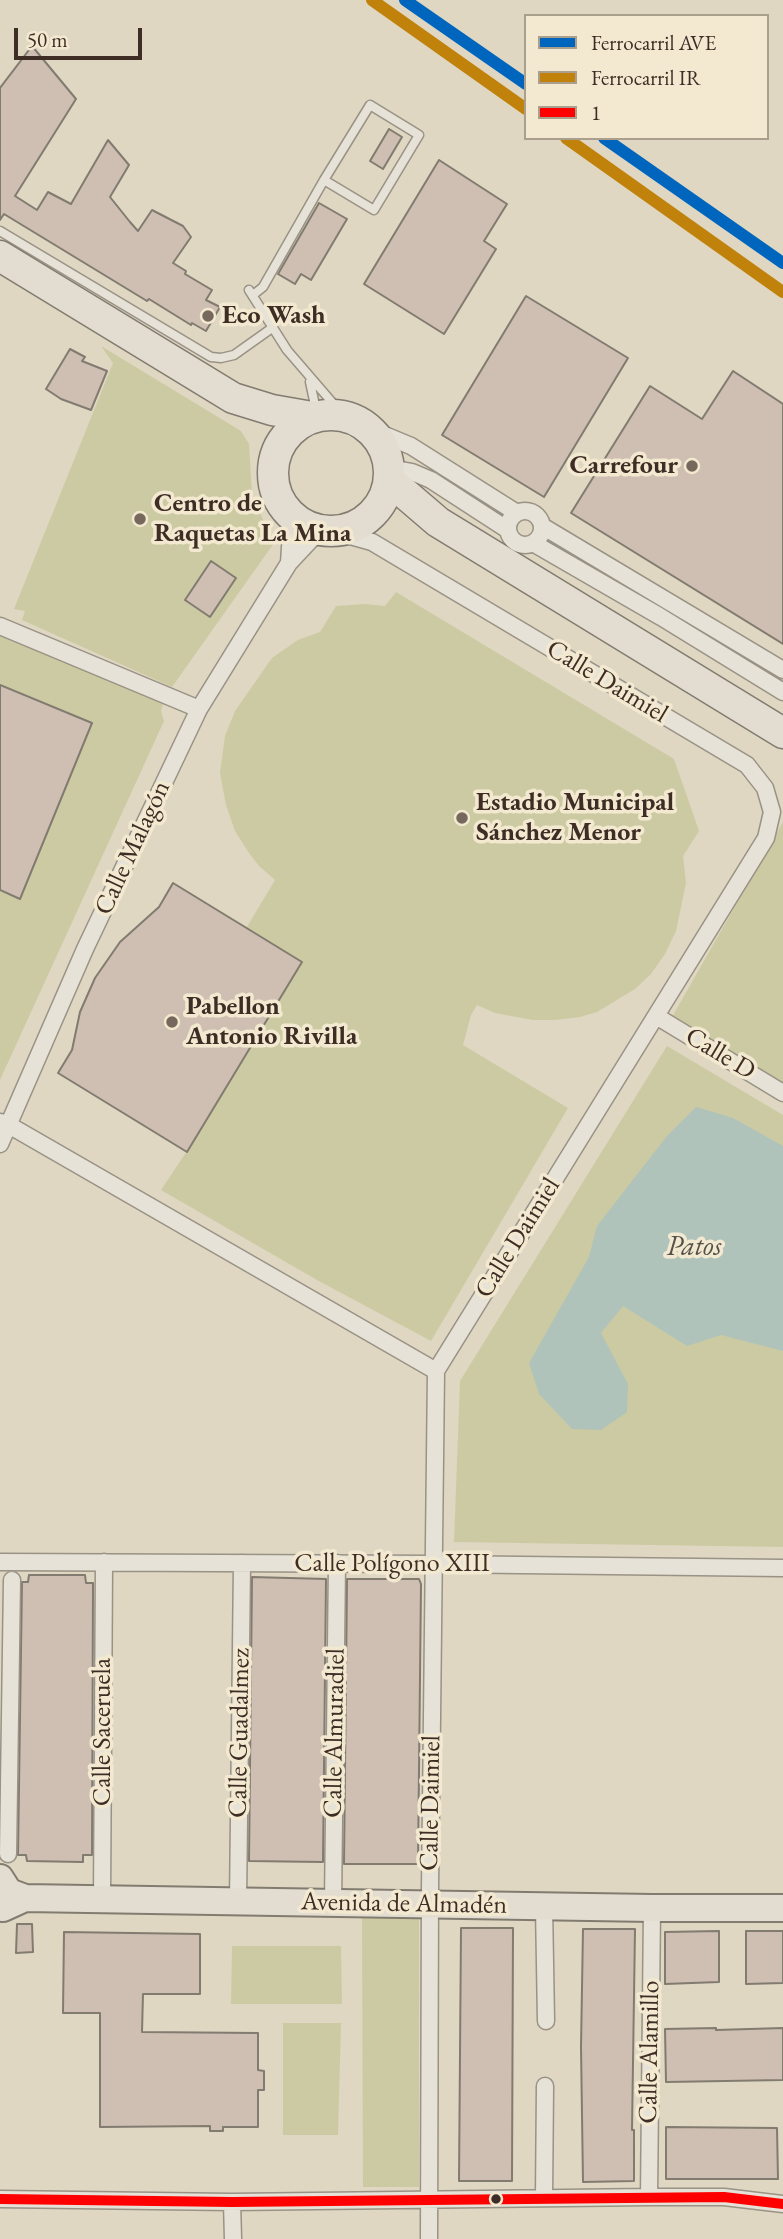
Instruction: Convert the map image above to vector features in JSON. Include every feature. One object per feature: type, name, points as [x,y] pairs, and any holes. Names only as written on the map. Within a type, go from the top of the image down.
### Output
[{"type":"highway","points":[[0,256],[233,398],[272,410],[324,416],[357,420],[370,429],[387,453],[390,474],[383,500],[370,517],[354,527],[328,531],[303,524],[292,516],[276,494],[273,480],[276,453],[286,435],[302,422],[324,416]]},
{"type":"highway","points":[[233,398],[259,426],[276,453]]},
{"type":"highway","points":[[390,474],[438,522],[783,733]]},
{"type":"highway","points":[[370,517],[438,522]]},
{"type":"main road","name":"Avenida de Almadén","points":[[7,1889],[102,1901],[783,1908]]},
{"type":"street","points":[[370,429],[411,446],[517,513]]},
{"type":"street","points":[[390,474],[412,472],[431,480],[509,530]]},
{"type":"street","points":[[522,512],[533,513],[542,526],[540,536],[527,545],[517,543],[509,530],[510,521],[517,513],[522,512]]},
{"type":"street","name":"Calle Malagón","points":[[289,563],[292,516]]},
{"type":"street","points":[[542,526],[783,670]]},
{"type":"street","name":"Calle Malagón","points":[[0,1144],[2,1123],[199,709],[289,563],[328,531]]},
{"type":"street","name":"Calle Daimiel","points":[[328,531],[372,542],[747,765],[765,788],[772,812],[766,838],[436,1371],[429,2239]]},
{"type":"street","points":[[533,543],[783,692]]},
{"type":"street","points":[[0,626],[199,709]]},
{"type":"street","name":"Calle D","points":[[656,1016],[783,1093]]},
{"type":"street","points":[[2,1123],[436,1371]]},
{"type":"street","name":"Calle Polígono XIII","points":[[0,1562],[783,1568]]},
{"type":"street","name":"Calle Saceruela","points":[[102,1901],[104,1562]]},
{"type":"street","name":"Calle Guadalmez","points":[[238,1902],[242,1563]]},
{"type":"street","name":"Calle Almuradiel","points":[[332,1903],[337,1563]]},
{"type":"street","points":[[7,1889],[5,1720],[12,1580]]},
{"type":"street","points":[[544,1906],[546,2021]]},
{"type":"street","name":"Calle Alamillo","points":[[649,2197],[652,1908]]},
{"type":"street","points":[[544,2198],[545,2085]]},
{"type":"street","points":[[0,2199],[232,2202],[724,2197],[783,2204]]},
{"type":"street","points":[[232,2202],[233,2239]]},
{"type":"lane","points":[[324,180],[374,210],[419,135],[370,105],[324,180],[263,287],[251,293],[272,328],[309,379],[324,416]]},
{"type":"lane","points":[[0,231],[211,357],[234,355],[272,328]]},
{"type":"lane","points":[[309,379],[324,416]]},
{"type":"shaded area","name":"Centro de Raquetas La Mina","points":[[101,346],[241,431],[249,444],[252,496],[274,543],[172,687],[22,620],[25,611],[14,609],[113,363]]},
{"type":"shaded area","points":[[396,592],[674,759],[699,831],[683,856],[686,883],[676,931],[651,974],[635,989],[597,1012],[580,1017],[533,1020],[495,1013],[477,1005],[471,1015],[463,1045],[568,1108],[431,1341],[317,1280],[161,1190],[187,1151],[58,1073],[72,1050],[80,1013],[95,978],[120,942],[159,907],[173,883],[247,927],[275,880],[249,853],[235,831],[226,805],[220,773],[225,736],[235,711],[272,658],[298,640],[320,632],[336,606],[385,606]]},
{"type":"shaded area","points":[[0,626],[166,695],[161,711],[164,721],[0,1080]]},
{"type":"shaded area","points":[[783,822],[783,1084],[672,1017]]},
{"type":"shaded area","points":[[667,1046],[783,1115],[783,1547],[454,1542],[460,1381]]},
{"type":"shaded area","points":[[362,1917],[419,1917],[419,2187],[363,2187]]},
{"type":"shaded area","points":[[232,1946],[341,1946],[342,2004],[231,2004]]},
{"type":"shaded area","points":[[283,2023],[341,2023],[338,2135],[283,2135]]},
{"type":"water","name":"Patos","points":[[696,1107],[733,1118],[783,1146],[783,1351],[721,1335],[687,1346],[623,1306],[601,1333],[628,1384],[627,1412],[601,1430],[572,1429],[539,1394],[529,1363],[589,1257],[597,1226],[667,1136]]},
{"type":"building","points":[[32,46],[76,99],[15,196],[37,210],[48,192],[71,204],[108,140],[129,165],[110,197],[130,222],[138,231],[152,210],[183,226],[191,237],[173,263],[186,271],[185,274],[212,290],[206,300],[220,307],[206,331],[192,323],[191,325],[149,299],[147,301],[4,214],[0,220],[0,88]]},
{"type":"building","points":[[389,129],[402,137],[383,169],[370,161]]},
{"type":"building","points":[[439,160],[507,204],[484,241],[496,249],[444,334],[364,284]]},
{"type":"building","points":[[319,203],[347,219],[311,280],[301,274],[295,284],[278,274]]},
{"type":"building","points":[[526,296],[628,358],[544,497],[442,435]]},
{"type":"building","points":[[70,349],[85,357],[82,361],[107,371],[91,410],[61,399],[46,389]]},
{"type":"building","name":"Carrefour","points":[[733,371],[783,404],[783,644],[571,513],[650,386],[702,419]]},
{"type":"building","points":[[211,561],[236,578],[210,617],[185,600]]},
{"type":"building","points":[[0,685],[92,723],[20,899],[0,890]]},
{"type":"building","name":"Pabellon Antonio Rivilla","points":[[173,883],[302,962],[187,1152],[58,1073],[72,1050],[80,1012],[95,978],[120,942],[159,907]]},
{"type":"building","points":[[29,1575],[85,1575],[86,1583],[93,1583],[92,1855],[83,1855],[83,1862],[27,1861],[26,1855],[18,1855],[22,1582],[28,1582]]},
{"type":"building","points":[[252,1577],[326,1579],[323,1862],[249,1861]]},
{"type":"building","points":[[347,1579],[419,1579],[421,1584],[418,1864],[344,1864]]},
{"type":"building","points":[[17,1924],[32,1924],[33,1952],[16,1953]]},
{"type":"building","points":[[461,1928],[513,1928],[512,2181],[459,2181]]},
{"type":"building","points":[[583,1929],[635,1929],[632,2130],[634,2181],[583,2182]]},
{"type":"building","points":[[719,1931],[719,1982],[665,1984],[665,1932]]},
{"type":"building","points":[[746,1931],[783,1931],[783,1983],[746,1984]]},
{"type":"building","points":[[64,1932],[200,1934],[200,1994],[143,1994],[142,2032],[258,2033],[258,2070],[264,2071],[264,2090],[258,2090],[258,2127],[223,2127],[223,2131],[210,2131],[210,2126],[100,2127],[100,2013],[63,2013]]},
{"type":"building","points":[[783,2028],[783,2080],[666,2082],[665,2029]]},
{"type":"building","points":[[666,2127],[777,2128],[778,2179],[666,2179]]},
{"type":"rail line","name":"IR","points":[[372,0],[524,108]]},
{"type":"rail line","name":"AVE","points":[[405,0],[524,83]]},
{"type":"rail line","name":"IR","points":[[569,140],[783,292]]},
{"type":"rail line","name":"AVE","points":[[607,140],[783,263]]},
{"type":"transit line","name":"1","points":[[0,2199],[232,2202],[724,2197],[783,2204]]},
{"type":"place","name":"Eco Wash","points":[[208,316]]},
{"type":"place","name":"Carrefour","points":[[692,466]]},
{"type":"place","name":"Centro de Raquetas La Mina","points":[[140,519]]},
{"type":"place","name":"Estadio Municipal Sánchez Menor","points":[[462,818]]},
{"type":"place","name":"Pabellon Antonio Rivilla","points":[[172,1022]]}]
